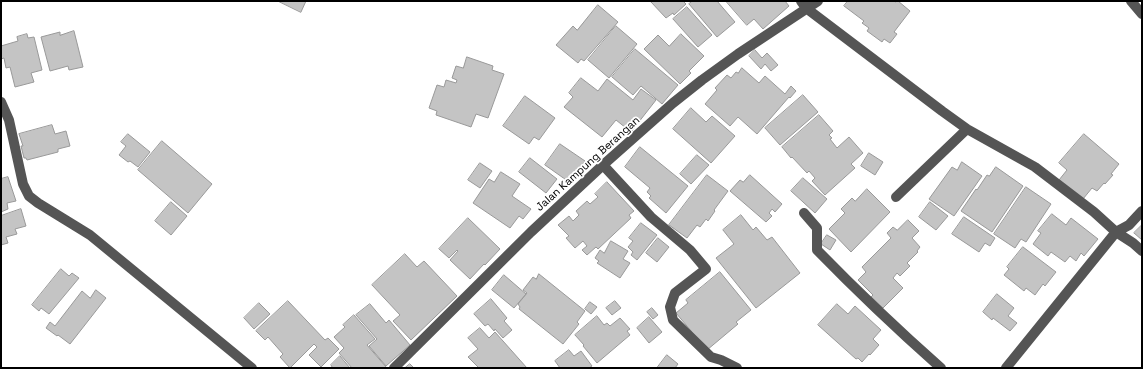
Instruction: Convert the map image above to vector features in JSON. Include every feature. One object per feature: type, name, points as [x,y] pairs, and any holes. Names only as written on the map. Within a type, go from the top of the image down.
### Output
[{"type":"street","name":"Jalan Kampung Berangan","points":[[394,368],[487,275],[603,165],[673,103],[804,4],[818,1]]},
{"type":"street","points":[[1131,1],[1142,14]]},
{"type":"street","points":[[804,4],[942,111],[967,129],[1035,167],[1142,251]]},
{"type":"street","points":[[1,102],[23,184],[29,196],[90,235],[252,368]]},
{"type":"street","points":[[896,197],[967,129]]},
{"type":"street","points":[[603,165],[651,216],[690,250],[706,269],[675,293],[670,307],[673,320],[711,357],[737,368]]},
{"type":"street","points":[[1006,368],[1116,232],[1129,225],[1142,211]]},
{"type":"street","points":[[804,213],[817,228],[817,250],[872,305],[941,368]]},
{"type":"building","points":[[278,1],[306,1],[301,12]]},
{"type":"building","points":[[683,1],[686,4],[674,15],[673,13],[666,18],[651,2]]},
{"type":"building","points":[[693,1],[717,1],[735,22],[717,37],[689,4]]},
{"type":"building","points":[[726,1],[785,1],[789,6],[763,29],[754,19],[747,25]]},
{"type":"building","points":[[848,1],[898,1],[910,11],[894,32],[897,34],[890,43],[884,39],[882,42],[867,31],[869,28],[862,23],[864,21],[844,6]]},
{"type":"building","points":[[598,5],[618,22],[584,61],[581,59],[578,63],[556,45],[573,26],[577,30]]},
{"type":"building","points":[[687,7],[712,35],[698,47],[673,19]]},
{"type":"building","points":[[616,26],[637,44],[609,78],[588,60]]},
{"type":"building","points":[[74,31],[83,67],[69,70],[68,66],[50,71],[41,37],[60,32],[60,35]]},
{"type":"building","points":[[27,34],[28,38],[34,37],[42,70],[31,73],[34,82],[15,87],[10,67],[6,68],[4,58],[1,59],[1,46],[18,41],[17,37]]},
{"type":"building","points":[[681,34],[704,56],[689,71],[691,73],[680,84],[644,49],[658,35],[669,46]]},
{"type":"building","points":[[635,49],[678,85],[662,104],[641,86],[633,95],[612,77]]},
{"type":"building","points":[[755,50],[762,58],[767,53],[778,65],[771,71],[765,64],[761,69],[749,56]]},
{"type":"building","points":[[467,57],[493,66],[492,70],[504,74],[488,118],[476,114],[471,127],[436,115],[437,111],[429,108],[437,85],[444,87],[446,80],[456,83],[457,80],[452,78],[456,66],[463,68]]},
{"type":"building","points":[[742,68],[759,83],[765,76],[785,94],[791,86],[796,91],[757,134],[738,117],[730,126],[705,104],[717,90],[715,88],[727,75],[731,78]]},
{"type":"building","points":[[581,78],[598,91],[607,79],[633,100],[641,89],[656,100],[631,132],[616,120],[602,137],[564,107],[573,97],[569,93]]},
{"type":"building","points":[[803,95],[818,112],[780,145],[765,128]]},
{"type":"building","points":[[525,96],[555,118],[539,140],[534,137],[529,144],[503,126]]},
{"type":"building","points":[[691,108],[706,122],[712,116],[735,136],[711,163],[673,129]]},
{"type":"building","points":[[819,115],[833,131],[829,135],[832,138],[830,139],[837,148],[849,137],[863,153],[851,164],[855,168],[825,195],[812,181],[815,178],[809,171],[807,173],[782,147]]},
{"type":"building","points":[[52,125],[55,134],[66,131],[70,146],[58,149],[58,152],[27,160],[24,158],[21,146],[23,146],[19,134]]},
{"type":"building","points":[[128,134],[150,152],[138,167],[119,155],[126,146],[121,142]]},
{"type":"building","points":[[1084,134],[1119,164],[1111,174],[1113,175],[1105,184],[1104,183],[1097,191],[1092,188],[1083,199],[1059,180],[1067,170],[1059,163]]},
{"type":"building","points":[[162,141],[212,184],[188,213],[138,170]]},
{"type":"building","points":[[560,144],[585,161],[569,182],[545,165]]},
{"type":"building","points":[[640,147],[688,186],[666,213],[649,198],[651,196],[647,192],[650,188],[625,167]]},
{"type":"building","points":[[869,153],[883,162],[875,175],[861,166]]},
{"type":"building","points":[[697,155],[709,165],[691,184],[680,174]]},
{"type":"building","points":[[530,158],[557,179],[546,193],[519,172]]},
{"type":"building","points":[[962,162],[982,176],[954,216],[929,199],[952,167],[957,170]]},
{"type":"building","points":[[480,163],[492,171],[480,188],[468,180]]},
{"type":"building","points":[[996,167],[1023,186],[992,232],[961,211],[987,175],[989,176]]},
{"type":"building","points":[[501,172],[520,184],[512,196],[531,209],[523,219],[519,216],[510,228],[473,203],[489,179],[494,182]]},
{"type":"building","points":[[707,175],[728,191],[708,221],[706,219],[700,227],[697,225],[687,238],[669,225]]},
{"type":"building","points":[[750,175],[782,204],[775,212],[772,209],[769,213],[772,216],[766,222],[730,191],[740,180],[743,182]]},
{"type":"building","points":[[8,177],[16,201],[7,203],[8,209],[1,212],[1,179]]},
{"type":"building","points":[[803,178],[827,199],[815,213],[791,191]]},
{"type":"building","points":[[607,182],[634,211],[629,215],[631,218],[598,249],[596,247],[587,255],[582,250],[587,246],[583,241],[575,248],[566,238],[569,236],[558,225],[569,216],[573,221],[579,215],[576,211],[587,201],[590,204],[598,197],[595,194]]},
{"type":"building","points":[[1026,187],[1051,204],[1026,242],[1021,239],[1015,248],[994,234]]},
{"type":"building","points":[[867,189],[890,212],[851,252],[829,229],[845,213],[841,209],[852,198],[855,201]]},
{"type":"building","points":[[171,202],[187,216],[171,235],[155,221]]},
{"type":"building","points":[[930,202],[948,216],[936,230],[919,217]]},
{"type":"building","points":[[21,209],[26,226],[15,229],[17,234],[6,237],[8,243],[1,245],[1,216]]},
{"type":"building","points":[[1052,214],[1066,225],[1071,218],[1098,239],[1084,256],[1081,253],[1076,261],[1070,256],[1065,262],[1051,252],[1048,256],[1033,244],[1041,233],[1038,231]]},
{"type":"building","points":[[741,215],[753,230],[756,227],[767,240],[772,237],[800,273],[756,308],[716,258],[734,244],[723,230]]},
{"type":"building","points":[[964,217],[995,238],[990,246],[985,243],[979,252],[952,234]]},
{"type":"building","points":[[468,218],[500,249],[470,279],[450,260],[458,251],[457,250],[449,258],[439,249]]},
{"type":"building","points":[[908,220],[919,231],[912,238],[920,247],[917,251],[918,252],[907,263],[910,266],[900,276],[897,273],[893,278],[903,288],[883,308],[871,297],[873,295],[858,280],[866,272],[862,267],[891,238],[887,233],[893,227],[897,230]]},
{"type":"building","points":[[641,223],[657,235],[637,260],[631,255],[633,252],[628,247],[633,241],[629,238]]},
{"type":"building","points":[[1142,225],[1142,240],[1134,233]]},
{"type":"building","points":[[827,235],[836,240],[830,250],[821,244]]},
{"type":"building","points":[[658,238],[669,247],[657,262],[646,253]]},
{"type":"building","points":[[611,241],[628,251],[623,259],[630,263],[620,278],[597,263],[599,261],[595,258],[600,250],[604,253]]},
{"type":"building","points":[[1023,247],[1056,272],[1045,286],[1043,284],[1035,295],[1026,288],[1024,291],[1004,275],[1009,269],[1007,267]]},
{"type":"building","points":[[405,254],[417,267],[424,261],[457,296],[411,340],[393,321],[400,315],[372,285]]},
{"type":"building","points":[[61,269],[69,276],[72,273],[79,278],[49,314],[41,308],[39,311],[32,305]]},
{"type":"building","points":[[720,272],[751,310],[736,322],[738,324],[707,350],[676,313],[688,303],[686,300]]},
{"type":"building","points":[[539,274],[585,311],[577,322],[579,324],[563,344],[519,309],[520,307],[518,304],[527,293],[523,290],[533,277],[536,279]]},
{"type":"building","points":[[504,275],[526,294],[514,308],[492,290]]},
{"type":"building","points":[[96,290],[106,298],[70,344],[46,328],[50,322],[55,326],[82,291],[90,298]]},
{"type":"building","points":[[997,294],[1014,308],[1008,316],[1017,323],[1010,331],[993,318],[992,320],[983,312]]},
{"type":"building","points":[[491,299],[507,318],[504,321],[512,330],[503,338],[488,324],[485,326],[474,314]]},
{"type":"building","points":[[288,301],[325,340],[328,338],[339,349],[321,367],[309,355],[317,347],[314,344],[290,368],[280,357],[283,354],[268,337],[265,340],[256,331]]},
{"type":"building","points":[[615,301],[621,308],[612,315],[606,308]]},
{"type":"building","points":[[590,302],[597,307],[591,314],[585,309]]},
{"type":"building","points":[[259,303],[270,314],[254,329],[244,318]]},
{"type":"building","points":[[370,304],[386,323],[389,320],[410,345],[386,366],[369,346],[377,339],[356,315]]},
{"type":"building","points":[[837,304],[848,314],[855,306],[881,330],[873,339],[879,345],[862,362],[858,358],[856,359],[818,325]]},
{"type":"building","points":[[652,308],[658,315],[653,319],[647,312]]},
{"type":"building","points":[[354,315],[375,339],[367,345],[386,367],[352,368],[339,353],[344,348],[334,337],[345,327],[343,325]]},
{"type":"building","points":[[597,316],[604,325],[607,323],[610,326],[620,318],[630,329],[627,331],[630,335],[597,363],[575,335]]},
{"type":"building","points":[[649,317],[662,332],[649,343],[637,328]]},
{"type":"building","points":[[480,328],[489,338],[495,332],[527,368],[479,368],[468,357],[478,349],[468,338]]},
{"type":"building","points":[[569,350],[574,356],[581,351],[592,366],[589,368],[560,368],[555,361]]},
{"type":"building","points":[[667,355],[678,364],[675,368],[657,368]]},
{"type":"building","points":[[340,356],[350,368],[331,368],[331,365]]},
{"type":"building","points":[[410,364],[414,368],[405,368]]}]
